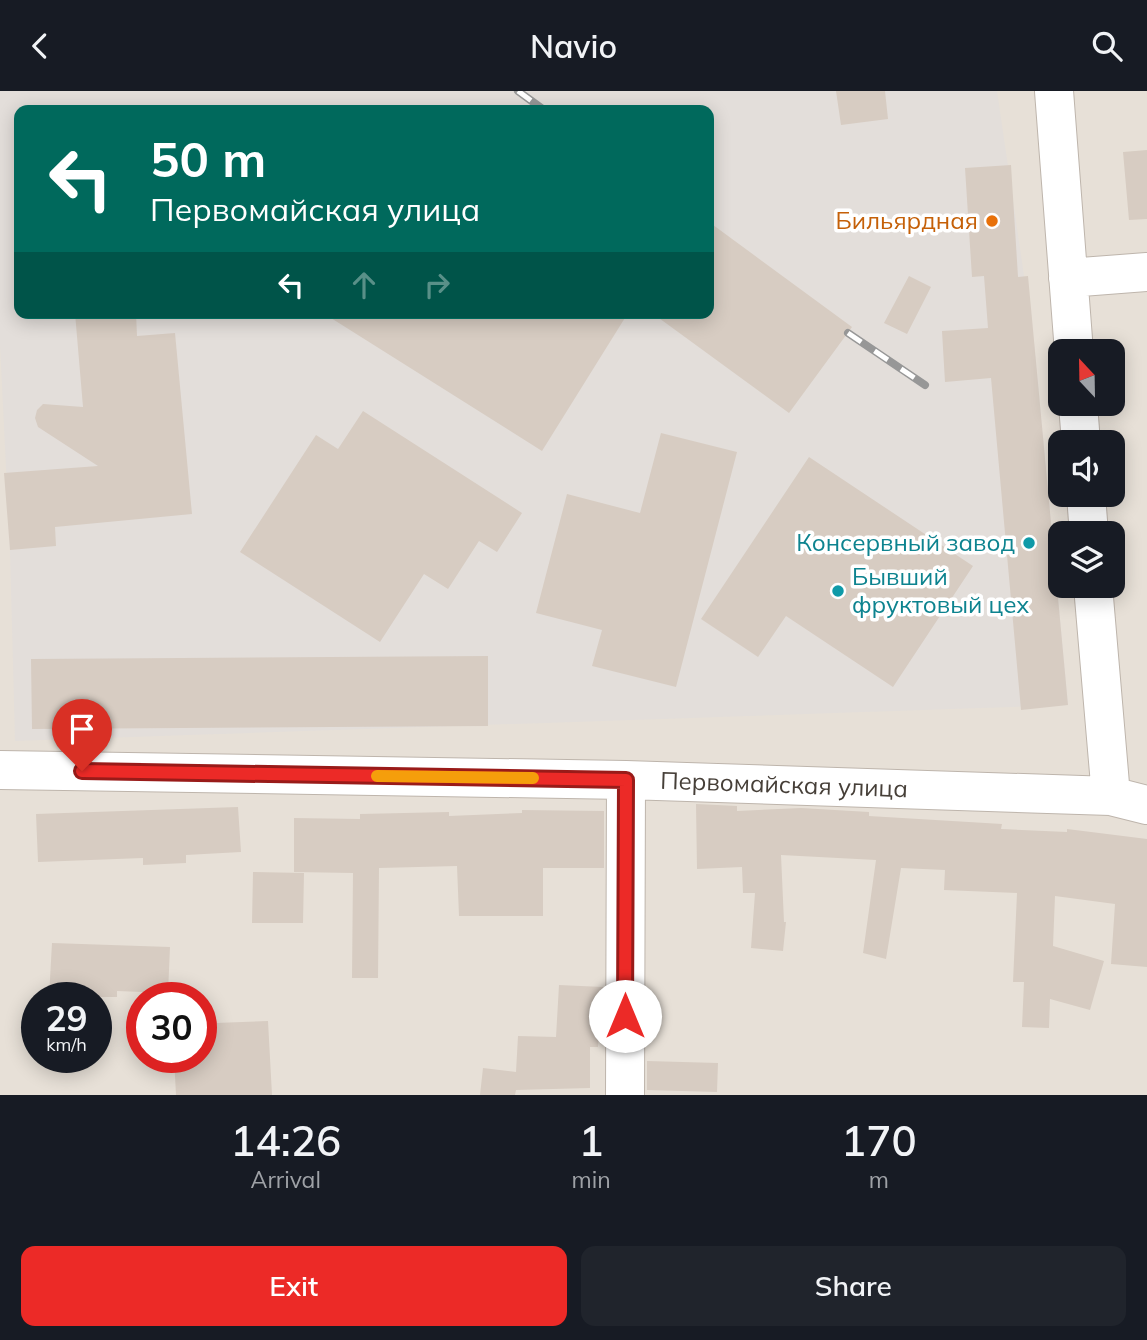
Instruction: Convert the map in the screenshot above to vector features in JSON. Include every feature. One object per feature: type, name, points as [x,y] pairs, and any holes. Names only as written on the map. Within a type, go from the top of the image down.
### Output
[{"type":"street","points":[[1054,91],[1073,339]]},
{"type":"street","points":[[1068,278],[1147,272]]},
{"type":"street","points":[[1095,598],[1129,801]]},
{"type":"street","name":"Первомайская улица","points":[[0,770],[626,780],[1129,801]]},
{"type":"street","points":[[625,1095],[626,780]]},
{"type":"shaded area","points":[[0,91],[1147,91],[1147,1095],[0,1095]]},
{"type":"shaded area","name":"Консервный завод","points":[[0,91],[997,91],[1035,351],[1051,521],[1048,521],[1048,598],[1058,598],[1068,705],[15,741],[10,550],[0,345]]},
{"type":"building","points":[[836,91],[885,91],[888,119],[841,125]]},
{"type":"building","points":[[1147,150],[1147,219],[1129,220],[1123,152]]},
{"type":"building","name":"Консервный завод","points":[[1011,165],[1018,277],[1028,276],[1051,521],[1048,521],[1048,598],[1058,598],[1068,705],[1021,710],[991,378],[945,382],[942,331],[988,328],[984,276],[972,277],[965,168]]},
{"type":"building","points":[[714,226],[852,327],[789,413],[660,319],[714,319]]},
{"type":"building","points":[[909,276],[931,287],[907,334],[884,323]]},
{"type":"building","points":[[76,319],[136,319],[137,336],[175,333],[192,514],[55,527],[56,546],[10,550],[4,473],[98,466],[38,427],[35,418],[37,410],[43,404],[83,407]]},
{"type":"building","points":[[333,319],[624,319],[542,451]]},
{"type":"building","points":[[363,411],[522,513],[497,552],[479,541],[448,589],[424,574],[380,642],[240,552],[316,435],[338,449]]},
{"type":"building","points":[[661,433],[737,452],[676,687],[592,666],[602,630],[536,613],[567,494],[640,513]]},
{"type":"building","name":"Бывший фруктовый цех","points":[[809,457],[973,566],[893,687],[786,616],[758,657],[701,619]]},
{"type":"building","points":[[488,656],[488,726],[32,729],[31,659]]},
{"type":"building","points":[[696,804],[737,806],[737,811],[801,808],[869,812],[869,816],[1002,824],[1001,829],[1067,832],[1067,829],[1147,839],[1147,967],[1111,964],[1115,904],[1055,896],[1053,946],[1104,961],[1090,1010],[1050,999],[1049,1028],[1022,1027],[1024,982],[1013,982],[1017,893],[944,890],[945,870],[901,868],[886,959],[863,953],[876,860],[781,855],[786,922],[783,951],[751,948],[755,893],[743,893],[742,867],[697,869]]},
{"type":"building","points":[[238,807],[241,852],[186,855],[186,863],[143,865],[143,858],[38,862],[36,814]]},
{"type":"building","points":[[522,810],[604,811],[604,868],[543,868],[543,916],[459,916],[457,866],[379,868],[378,978],[352,978],[353,873],[294,872],[294,818],[360,819],[360,814],[449,812],[449,816],[522,813]]},
{"type":"building","points":[[253,872],[304,873],[303,923],[252,923]]},
{"type":"building","points":[[52,943],[170,947],[168,982],[126,982],[126,991],[117,991],[117,997],[112,997],[112,982],[50,982]]},
{"type":"building","points":[[559,985],[603,987],[603,1033],[599,1032],[598,1047],[590,1047],[590,1088],[516,1090],[515,1095],[480,1095],[483,1068],[516,1072],[518,1036],[556,1037]]},
{"type":"building","points":[[268,1021],[272,1095],[176,1095],[175,1073],[217,1073],[217,1023]]},
{"type":"building","points":[[647,1061],[718,1063],[717,1092],[647,1090]]},
{"type":"railway","points":[[518,91],[537,105]]},
{"type":"railway","points":[[848,333],[925,385]]},
{"type":"slow traffic","points":[[377,776],[533,778]]},
{"type":"place","name":"Бильярдная","points":[[992,221]]},
{"type":"place","name":"Консервный завод","points":[[1029,543]]},
{"type":"place","name":"Бывший фруктовый цех","points":[[838,591]]},
{"type":"route","points":[[82,771],[626,780],[625,1016]]}]
